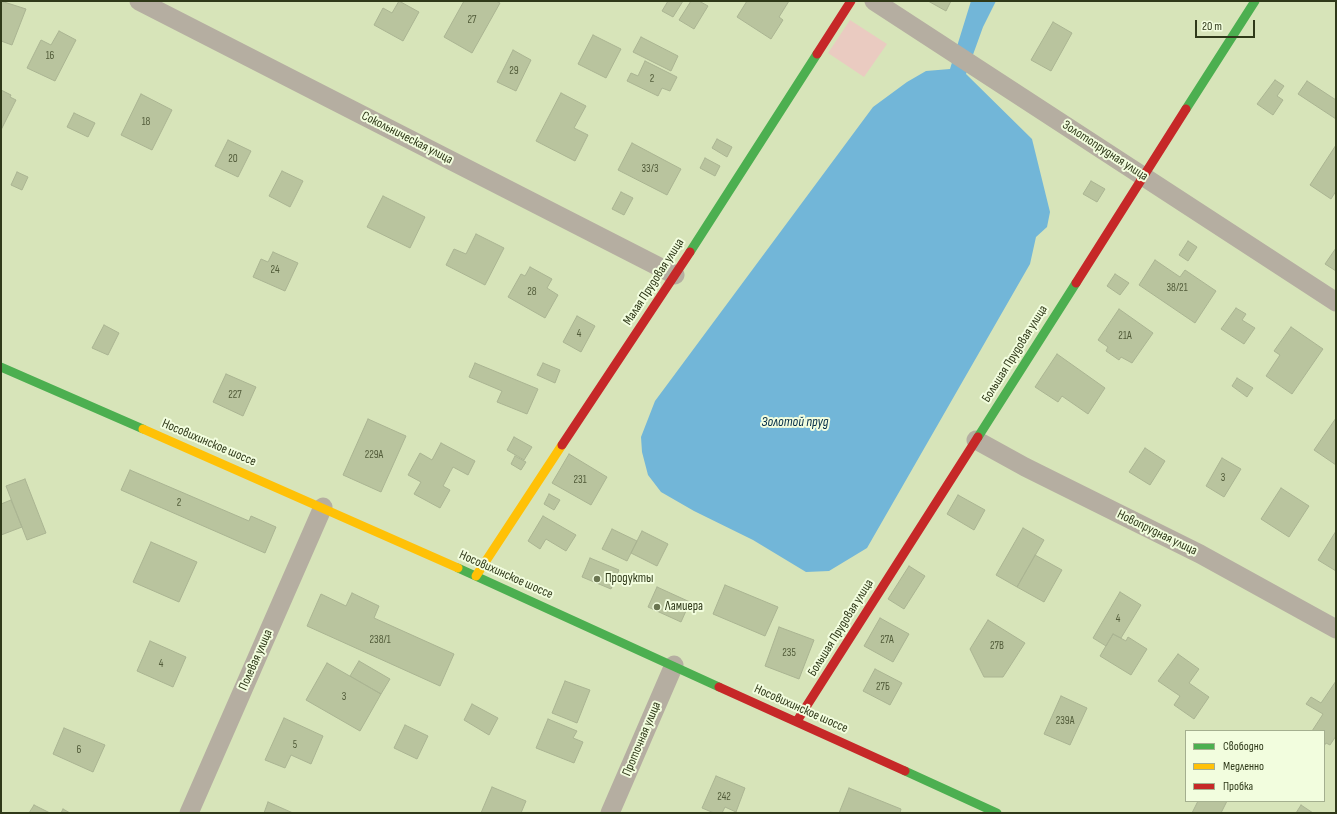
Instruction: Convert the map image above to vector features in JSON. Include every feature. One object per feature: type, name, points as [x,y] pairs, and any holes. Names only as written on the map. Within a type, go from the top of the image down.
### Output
[{"type":"street","name":"Сокольническая улица","points":[[139,1],[675,275]]},
{"type":"street","name":"Малая Прудовая улица","points":[[476,576],[675,275],[851,1]]},
{"type":"street","name":"Золотопрудная улица","points":[[874,1],[1336,302]]},
{"type":"street","name":"Большая Прудовая улица","points":[[796,721],[1255,1]]},
{"type":"street","name":"Носовихинское шоссе","points":[[1,367],[323,506],[997,813]]},
{"type":"street","name":"Новопрудная улица","points":[[976,440],[1025,467],[1200,554],[1336,629]]},
{"type":"street","name":"Полевая улица","points":[[189,813],[323,506]]},
{"type":"street","name":"Проточная улица","points":[[610,813],[674,665]]},
{"type":"shaded area","points":[[850,20],[887,44],[864,77],[828,53]]},
{"type":"water","name":"Золотой пруд","points":[[971,1],[996,1],[983,27],[966,74],[1032,139],[1050,212],[1047,227],[1036,237],[1030,264],[867,548],[829,571],[806,572],[753,540],[694,511],[661,492],[648,475],[642,452],[641,437],[655,401],[873,107],[907,82],[926,71],[950,69]]},
{"type":"building","points":[[1,1],[26,9],[12,45],[1,41]]},
{"type":"building","points":[[399,1],[419,12],[403,41],[374,25],[383,8],[392,13]]},
{"type":"building","points":[[464,1],[496,1],[500,3],[472,53],[444,37]]},
{"type":"building","points":[[668,1],[683,1],[673,17],[662,11]]},
{"type":"building","points":[[691,1],[699,1],[708,6],[694,29],[679,20]]},
{"type":"building","points":[[747,1],[789,1],[779,17],[783,20],[771,39],[737,17]]},
{"type":"building","points":[[928,1],[951,1],[946,11]]},
{"type":"building","points":[[1053,22],[1072,33],[1051,71],[1031,60]]},
{"type":"building","points":[[59,31],[76,40],[55,81],[27,68],[41,40],[51,45]]},
{"type":"building","points":[[593,35],[621,49],[606,78],[578,64]]},
{"type":"building","points":[[641,37],[678,56],[671,71],[633,52]]},
{"type":"building","points":[[513,50],[531,60],[516,91],[497,82]]},
{"type":"building","points":[[645,61],[677,77],[670,91],[662,88],[658,96],[627,81],[631,73],[638,76]]},
{"type":"building","points":[[1275,80],[1284,86],[1277,96],[1283,100],[1273,115],[1257,104]]},
{"type":"building","points":[[1307,81],[1336,100],[1336,119],[1298,94]]},
{"type":"building","points":[[1,90],[11,95],[10,97],[16,100],[1,130]]},
{"type":"building","points":[[561,93],[586,106],[574,128],[588,135],[575,161],[536,141]]},
{"type":"building","points":[[141,94],[172,110],[152,150],[121,135]]},
{"type":"building","points":[[74,113],[95,123],[88,137],[67,127]]},
{"type":"building","points":[[717,139],[732,147],[727,157],[712,148]]},
{"type":"building","points":[[228,140],[251,151],[238,177],[215,166]]},
{"type":"building","points":[[632,143],[681,169],[667,195],[618,170]]},
{"type":"building","points":[[1336,145],[1336,191],[1331,199],[1310,185]]},
{"type":"building","points":[[705,158],[720,166],[715,176],[700,168]]},
{"type":"building","points":[[282,171],[303,181],[290,207],[269,196]]},
{"type":"building","points":[[17,172],[28,177],[22,190],[11,185]]},
{"type":"building","points":[[1091,181],[1105,189],[1097,202],[1083,194]]},
{"type":"building","points":[[621,192],[633,198],[624,215],[612,209]]},
{"type":"building","points":[[383,196],[425,217],[410,248],[367,227]]},
{"type":"building","points":[[476,234],[504,248],[485,285],[446,265],[454,249],[466,254]]},
{"type":"building","points":[[1188,241],[1197,247],[1188,261],[1179,255]]},
{"type":"building","points":[[1336,248],[1336,271],[1325,264]]},
{"type":"building","points":[[273,252],[298,263],[285,291],[253,277],[261,259],[268,262]]},
{"type":"building","points":[[1155,260],[1180,277],[1185,270],[1216,291],[1195,323],[1139,285]]},
{"type":"building","points":[[530,267],[552,279],[547,288],[558,295],[545,318],[508,297],[521,274],[525,276]]},
{"type":"building","points":[[1115,274],[1129,283],[1120,295],[1107,286]]},
{"type":"building","points":[[1236,308],[1246,314],[1242,320],[1255,328],[1244,344],[1221,329]]},
{"type":"building","points":[[1119,309],[1153,333],[1132,363],[1121,357],[1119,360],[1106,351],[1108,347],[1098,340]]},
{"type":"building","points":[[577,316],[595,326],[581,352],[563,342]]},
{"type":"building","points":[[104,325],[119,333],[108,355],[92,348]]},
{"type":"building","points":[[1291,327],[1323,349],[1292,394],[1266,376],[1280,355],[1274,351]]},
{"type":"building","points":[[1057,354],[1105,388],[1088,414],[1062,396],[1058,402],[1035,387]]},
{"type":"building","points":[[475,363],[538,389],[527,414],[497,402],[502,391],[469,377]]},
{"type":"building","points":[[543,363],[560,370],[555,383],[537,375]]},
{"type":"building","points":[[226,374],[256,387],[243,416],[213,402]]},
{"type":"building","points":[[1237,378],[1253,388],[1247,397],[1232,386]]},
{"type":"building","points":[[1336,418],[1336,465],[1314,450]]},
{"type":"building","points":[[368,419],[406,436],[381,492],[343,475]]},
{"type":"building","points":[[514,437],[532,447],[524,460],[507,450]]},
{"type":"building","points":[[441,443],[475,461],[468,475],[453,467],[443,486],[450,490],[440,508],[414,494],[421,482],[408,475],[420,453],[432,460]]},
{"type":"building","points":[[1145,448],[1165,461],[1150,485],[1129,472]]},
{"type":"building","points":[[569,454],[607,477],[591,505],[552,483]]},
{"type":"building","points":[[515,456],[526,462],[521,470],[511,464]]},
{"type":"building","points":[[1222,458],[1241,469],[1224,497],[1206,486]]},
{"type":"building","points":[[130,470],[249,521],[251,516],[276,527],[265,553],[121,490]]},
{"type":"building","points":[[25,479],[46,533],[27,540],[6,486]]},
{"type":"building","points":[[1281,488],[1309,506],[1289,537],[1261,519]]},
{"type":"building","points":[[549,494],[560,500],[554,510],[544,504]]},
{"type":"building","points":[[958,495],[985,510],[974,530],[947,514]]},
{"type":"building","points":[[11,500],[22,527],[1,535],[1,504]]},
{"type":"building","points":[[543,516],[576,535],[566,551],[546,539],[540,549],[528,541]]},
{"type":"building","points":[[1023,528],[1044,540],[1017,587],[996,575]]},
{"type":"building","points":[[612,529],[637,541],[627,561],[602,549]]},
{"type":"building","points":[[642,531],[668,544],[657,566],[631,553]]},
{"type":"building","points":[[1336,531],[1336,571],[1318,560]]},
{"type":"building","points":[[151,542],[197,562],[179,602],[133,582]]},
{"type":"building","points":[[1035,555],[1062,570],[1044,602],[1017,587]]},
{"type":"building","points":[[590,558],[619,570],[611,589],[582,577]]},
{"type":"building","points":[[909,566],[925,576],[904,609],[888,599]]},
{"type":"building","points":[[725,585],[778,607],[765,636],[713,614]]},
{"type":"building","points":[[657,587],[690,602],[681,622],[648,607]]},
{"type":"building","points":[[1120,592],[1141,605],[1121,638],[1113,634],[1106,646],[1093,638]]},
{"type":"building","points":[[352,593],[379,606],[374,618],[454,654],[440,686],[307,626],[321,594],[346,606]]},
{"type":"building","points":[[880,618],[909,634],[893,662],[864,646]]},
{"type":"building","points":[[988,620],[1025,643],[1003,677],[984,677],[970,649]]},
{"type":"building","points":[[779,627],[814,640],[799,679],[765,666]]},
{"type":"building","points":[[1113,634],[1126,641],[1128,637],[1147,649],[1131,675],[1100,656]]},
{"type":"building","points":[[150,641],[186,657],[173,687],[137,671]]},
{"type":"building","points":[[1178,654],[1199,669],[1189,683],[1209,697],[1194,719],[1174,705],[1180,696],[1158,681]]},
{"type":"building","points":[[359,661],[390,679],[381,694],[350,676]]},
{"type":"building","points":[[327,663],[381,694],[360,731],[306,700]]},
{"type":"building","points":[[875,669],[902,683],[890,705],[863,691]]},
{"type":"building","points":[[565,681],[590,690],[577,723],[552,713]]},
{"type":"building","points":[[1336,681],[1336,736],[1330,745],[1326,743],[1325,744],[1325,730],[1313,730],[1323,714],[1306,704],[1311,697],[1321,703]]},
{"type":"building","points":[[1061,696],[1087,708],[1070,745],[1044,734]]},
{"type":"building","points":[[472,704],[498,718],[489,735],[464,720]]},
{"type":"building","points":[[284,718],[323,736],[311,764],[291,755],[285,768],[265,760]]},
{"type":"building","points":[[548,719],[577,731],[573,738],[583,742],[574,763],[536,748]]},
{"type":"building","points":[[405,725],[428,736],[417,759],[394,748]]},
{"type":"building","points":[[64,728],[105,745],[93,772],[53,754]]},
{"type":"building","points":[[716,776],[745,788],[736,812],[725,807],[722,813],[714,813],[702,808]]},
{"type":"building","points":[[492,787],[526,801],[521,813],[481,813]]},
{"type":"building","points":[[849,788],[901,809],[900,813],[839,813]]},
{"type":"building","points":[[268,802],[293,813],[264,813]]},
{"type":"building","points":[[1198,802],[1226,802],[1221,813],[1192,813]]},
{"type":"building","points":[[34,805],[50,813],[29,813]]},
{"type":"building","points":[[1301,805],[1313,813],[1296,813]]},
{"type":"building","points":[[63,809],[70,813],[61,813]]},
{"type":"traffic: fast","points":[[1186,109],[1255,1]]},
{"type":"traffic: fast","points":[[690,252],[817,54]]},
{"type":"traffic: fast","points":[[978,437],[1076,283]]},
{"type":"traffic: fast","points":[[1,367],[143,429]]},
{"type":"traffic: fast","points":[[458,568],[719,687]]},
{"type":"traffic: fast","points":[[905,771],[997,813]]},
{"type":"traffic: slow","points":[[143,429],[458,568]]},
{"type":"traffic: slow","points":[[476,576],[562,445]]},
{"type":"traffic: jam","points":[[817,54],[851,1]]},
{"type":"traffic: jam","points":[[1076,283],[1186,109]]},
{"type":"traffic: jam","points":[[562,445],[690,252]]},
{"type":"traffic: jam","points":[[797,721],[978,437]]},
{"type":"traffic: jam","points":[[719,687],[905,771]]},
{"type":"place","name":"Продукты","points":[[597,579]]},
{"type":"place","name":"Ламиера","points":[[657,607]]}]
